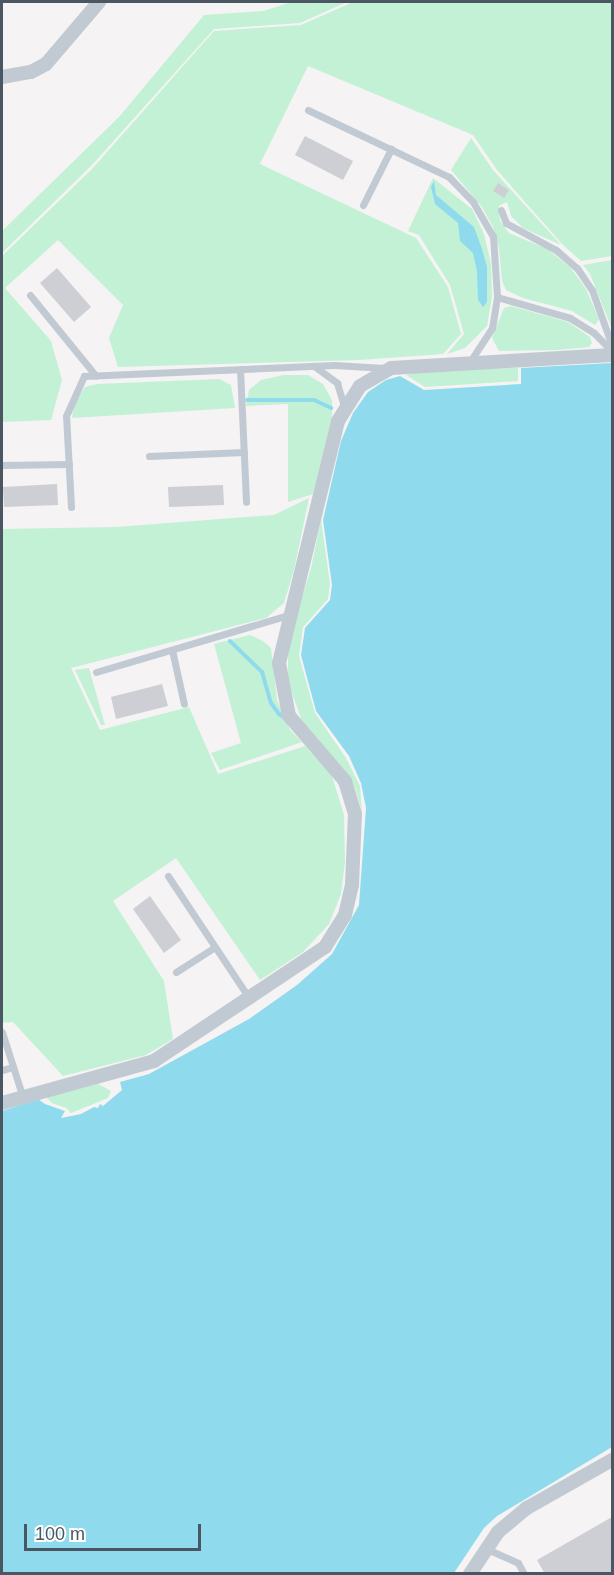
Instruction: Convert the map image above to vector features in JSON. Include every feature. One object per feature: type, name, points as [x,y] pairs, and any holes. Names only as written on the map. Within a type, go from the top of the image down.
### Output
[{"type":"street","points":[[2,77],[31,72],[46,64],[99,2]]},
{"type":"street","points":[[2,1103],[154,1062],[325,947],[345,915],[352,885],[355,814],[345,781],[289,716],[279,663],[338,421],[360,386],[391,368],[612,353]]},
{"type":"street","points":[[470,1574],[498,1532],[527,1508],[612,1460]]},
{"type":"lane","points":[[308,110],[449,177],[473,202],[493,236],[497,297],[492,328],[469,363]]},
{"type":"lane","points":[[363,205],[390,149]]},
{"type":"lane","points":[[501,210],[506,223],[556,250],[578,268],[592,290],[612,346]]},
{"type":"lane","points":[[30,295],[96,376]]},
{"type":"lane","points":[[497,297],[570,318],[594,333],[612,353]]},
{"type":"lane","points":[[72,507],[66,416],[84,376],[315,366],[391,368]]},
{"type":"lane","points":[[315,366],[337,383],[345,410]]},
{"type":"lane","points":[[240,369],[246,502]]},
{"type":"lane","points":[[149,456],[244,452]]},
{"type":"lane","points":[[2,465],[69,464]]},
{"type":"lane","points":[[96,672],[289,615]]},
{"type":"lane","points":[[171,650],[184,704]]},
{"type":"lane","points":[[168,876],[249,998]]},
{"type":"lane","points":[[176,972],[215,948]]},
{"type":"lane","points":[[2,1032],[23,1098]]},
{"type":"lane","points":[[2,1070],[13,1067]]},
{"type":"lane","points":[[487,1549],[518,1563],[524,1574]]},
{"type":"green space","points":[[292,2],[347,2],[300,23],[214,29],[92,165],[2,253],[2,231],[119,117],[204,15],[263,11]]},
{"type":"green space","points":[[353,2],[612,2],[612,256],[581,261],[562,244],[497,170],[473,135],[308,66],[260,164],[416,238],[448,287],[461,334],[443,354],[359,360],[118,367],[109,338],[123,305],[58,240],[5,288],[51,341],[62,380],[51,420],[2,422],[2,256],[92,169],[214,31],[301,25]]},
{"type":"green space","points":[[471,138],[493,170],[561,245],[523,228],[511,216],[507,202],[499,206],[500,221],[509,233],[547,249],[570,267],[586,289],[599,319],[595,325],[572,311],[523,298],[506,290],[502,281],[499,248],[493,227],[482,207],[451,170]]},
{"type":"green space","points":[[433,178],[472,209],[484,234],[491,264],[492,297],[487,326],[465,348],[447,354],[464,334],[450,285],[419,235],[408,231]]},
{"type":"green space","points":[[612,260],[612,329],[590,274],[583,265]]},
{"type":"green space","points":[[511,306],[568,322],[590,337],[592,343],[589,347],[558,350],[499,351],[492,338],[504,308]]},
{"type":"green space","points":[[518,368],[518,381],[425,387],[406,375],[418,371]]},
{"type":"green space","points":[[284,375],[308,375],[323,384],[332,400],[332,416],[313,494],[288,502],[288,404],[246,406],[249,390],[261,380]]},
{"type":"green space","points":[[219,379],[231,385],[235,408],[72,418],[74,405],[85,387],[97,384]]},
{"type":"green space","points":[[309,498],[294,570],[284,603],[266,618],[71,668],[100,730],[189,707],[218,774],[305,746],[332,776],[344,815],[345,862],[341,894],[329,924],[303,952],[260,980],[176,858],[113,901],[164,981],[173,1039],[146,1055],[63,1076],[13,1022],[2,1023],[2,529],[116,527],[274,515]]},
{"type":"green space","points":[[321,520],[330,584],[328,599],[303,627],[299,656],[315,713],[346,758],[360,786],[362,812],[355,788],[345,770],[302,721],[288,682],[288,654],[293,626],[311,568]]},
{"type":"green space","points":[[250,635],[271,648],[277,700],[290,730],[302,742],[220,770],[211,753],[241,743],[214,644]]},
{"type":"green space","points":[[89,668],[105,725],[101,725],[75,670]]},
{"type":"green space","points":[[98,1084],[111,1091],[108,1098],[71,1113],[66,1108],[52,1103],[46,1097]]},
{"type":"water","points":[[434,181],[436,195],[474,227],[487,267],[487,302],[483,307],[478,300],[477,271],[473,253],[460,241],[458,223],[435,204],[431,187]]},
{"type":"water","points":[[612,363],[612,1447],[497,1516],[484,1528],[454,1573],[2,1573],[2,1111],[38,1099],[65,1111],[61,1118],[81,1114],[94,1107],[98,1108],[100,1104],[103,1106],[122,1090],[120,1082],[149,1074],[249,1019],[297,985],[332,954],[359,905],[366,808],[361,783],[349,756],[316,711],[301,655],[305,628],[330,600],[332,585],[323,520],[341,441],[353,413],[368,392],[386,380],[400,376],[424,390],[521,384],[521,368]]},
{"type":"building","points":[[305,136],[353,161],[343,180],[295,155]]},
{"type":"building","points":[[498,183],[509,190],[504,198],[493,191]]},
{"type":"building","points":[[57,268],[91,307],[74,322],[40,283]]},
{"type":"building","points":[[57,484],[58,505],[4,507],[3,487]]},
{"type":"building","points":[[223,485],[224,505],[169,507],[168,487]]},
{"type":"building","points":[[162,684],[168,706],[116,719],[111,697]]},
{"type":"building","points":[[150,896],[181,940],[164,953],[133,909]]},
{"type":"building","points":[[612,1517],[612,1574],[545,1574],[537,1560]]},
{"type":"waterway","points":[[247,400],[314,400],[331,408]]},
{"type":"waterway","points":[[230,641],[262,672],[271,703],[285,718]]}]
